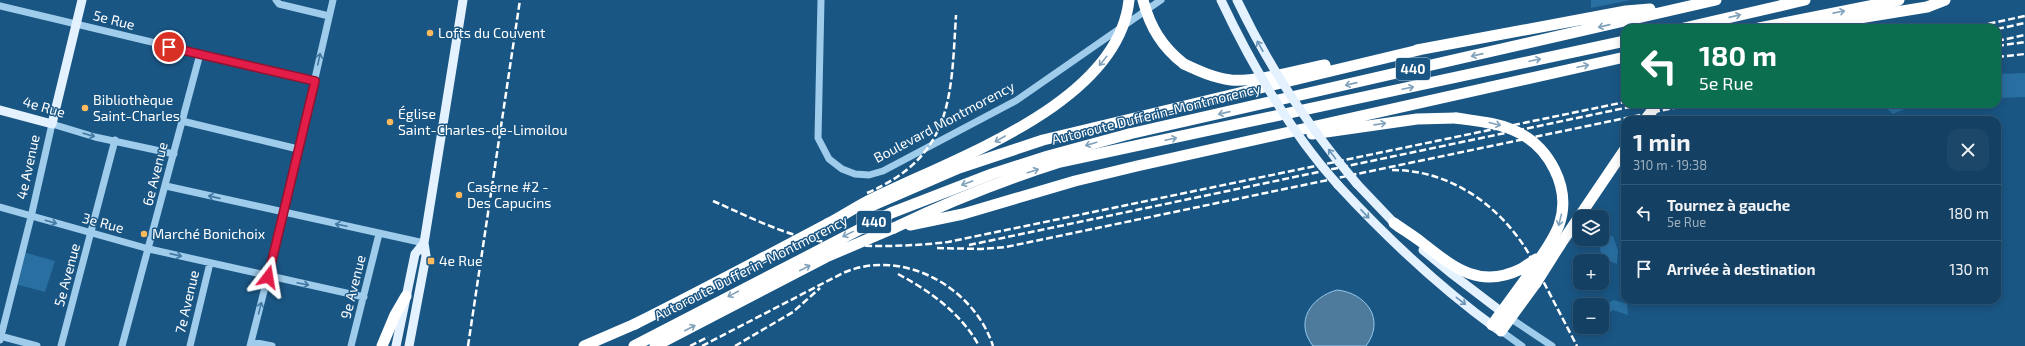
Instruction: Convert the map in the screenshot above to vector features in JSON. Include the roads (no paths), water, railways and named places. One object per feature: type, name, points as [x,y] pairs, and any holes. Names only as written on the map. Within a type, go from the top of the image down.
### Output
[{"type":"highway","points":[[596,346],[864,203],[993,143],[1040,114],[1068,95],[1096,69],[1114,46],[1126,18],[1129,0]]},
{"type":"highway","points":[[1143,0],[1154,31],[1172,54],[1184,64],[1215,77],[1231,80],[1248,79],[1423,49],[1626,11],[1697,4]]},
{"type":"highway","name":"Autoroute Dufferin-Montmorency","points":[[634,346],[891,213],[992,174],[1048,156],[1129,134],[1716,0]]},
{"type":"highway","points":[[1701,24],[1805,0]]},
{"type":"highway","points":[[1779,24],[1898,0]]},
{"type":"highway","points":[[1822,24],[1927,7],[1945,0]]},
{"type":"highway","name":"Autoroute Dufferin-Montmorency","points":[[655,346],[826,257],[894,228],[947,203],[1022,174],[1060,162],[1621,42]]},
{"type":"highway","points":[[829,223],[959,168],[1043,140],[1126,122],[1423,49]]},
{"type":"highway","points":[[894,228],[963,214],[1075,181],[1137,166],[1621,58]]},
{"type":"highway","points":[[1217,149],[1417,119],[1456,118],[1495,124],[1513,130],[1526,137],[1544,152],[1552,162],[1561,188],[1562,213],[1553,239],[1541,255],[1506,315],[1496,328]]},
{"type":"highway","points":[[1394,223],[1452,266],[1477,276],[1494,278],[1528,276],[1621,154]]},
{"type":"highway","points":[[382,346],[395,315],[406,296]]},
{"type":"highway","points":[[584,346],[635,324]]},
{"type":"main road","name":"4e Avenue","points":[[52,124],[82,0]]},
{"type":"main road","points":[[409,346],[426,256],[424,243],[463,0]]},
{"type":"main road","points":[[1221,0],[1275,100],[1310,151],[1338,186],[1412,259],[1449,292],[1496,328]]},
{"type":"main road","points":[[1237,0],[1286,90],[1335,158],[1357,184],[1394,223],[1452,274],[1506,315]]},
{"type":"main road","name":"4e Rue","points":[[0,110],[52,124]]},
{"type":"main road","points":[[396,346],[415,254],[424,243]]},
{"type":"street","points":[[276,0],[279,4],[329,16]]},
{"type":"street","points":[[272,346],[251,344],[284,213],[333,0]]},
{"type":"street","name":"Boulevard Montmorency","points":[[821,0],[817,127],[818,138],[829,159],[842,169],[855,174],[869,175],[883,171],[1017,100],[1160,0]]},
{"type":"street","name":"5e Rue","points":[[0,6],[315,81]]},
{"type":"street","name":"6e Avenue","points":[[122,346],[166,186],[200,54]]},
{"type":"street","points":[[182,121],[298,149]]},
{"type":"street","name":"4e Rue","points":[[52,124],[95,137],[115,140],[174,154]]},
{"type":"street","name":"4e Avenue","points":[[0,337],[31,217],[52,124]]},
{"type":"street","name":"5e Avenue","points":[[61,346],[115,140]]},
{"type":"street","points":[[166,186],[424,243]]},
{"type":"street","name":"3e Rue","points":[[0,207],[91,234],[149,249],[268,277],[364,297]]},
{"type":"street","name":"9e Avenue","points":[[351,346],[379,234]]},
{"type":"street","name":"7e Avenue","points":[[190,346],[210,263]]},
{"type":"street","points":[[1506,315],[1550,345]]},
{"type":"street","points":[[1496,328],[1522,346]]},
{"type":"street","points":[[0,337],[37,346]]},
{"type":"railway","points":[[468,346],[520,0]]},
{"type":"railway","points":[[867,193],[895,178],[916,161],[932,142],[942,121],[948,98],[952,72],[956,15]]},
{"type":"railway","points":[[1988,24],[2025,16]]},
{"type":"railway","points":[[2001,28],[2025,23]]},
{"type":"railway","points":[[2001,40],[2025,35]]},
{"type":"railway","points":[[2001,45],[2025,42]]},
{"type":"railway","points":[[2001,57],[2025,54]]},
{"type":"railway","points":[[713,201],[782,231],[822,242],[876,246],[948,242],[1621,103]]},
{"type":"railway","points":[[969,245],[1625,108]]},
{"type":"railway","points":[[1635,116],[1674,108]]},
{"type":"railway","points":[[937,248],[981,249],[1006,247],[1621,119]]},
{"type":"railway","points":[[1392,170],[1434,176],[1453,184],[1471,194],[1504,220],[1529,254],[1577,346]]},
{"type":"railway","points":[[702,346],[843,273],[866,266],[889,265],[911,269],[933,278],[953,290],[970,306],[984,325],[993,346]]},
{"type":"railway","points":[[898,274],[922,288],[944,304],[964,324],[979,346]]},
{"type":"railway","points":[[735,346],[793,312],[820,288]]},
{"type":"railway","points":[[690,346],[708,337]]},
{"type":"place","name":"Lofts du Couvent","points":[[430,33]]},
{"type":"place","name":"Bibliothèque Saint-Charles","points":[[85,108]]},
{"type":"place","name":"Église Saint-Charles-de-Limoilou","points":[[390,122]]},
{"type":"place","name":"Caserne #2 - Des Capucins","points":[[459,195]]},
{"type":"place","name":"Marché Bonichoix","points":[[144,234]]},
{"type":"place","name":"4e Rue","points":[[431,261]]}]
